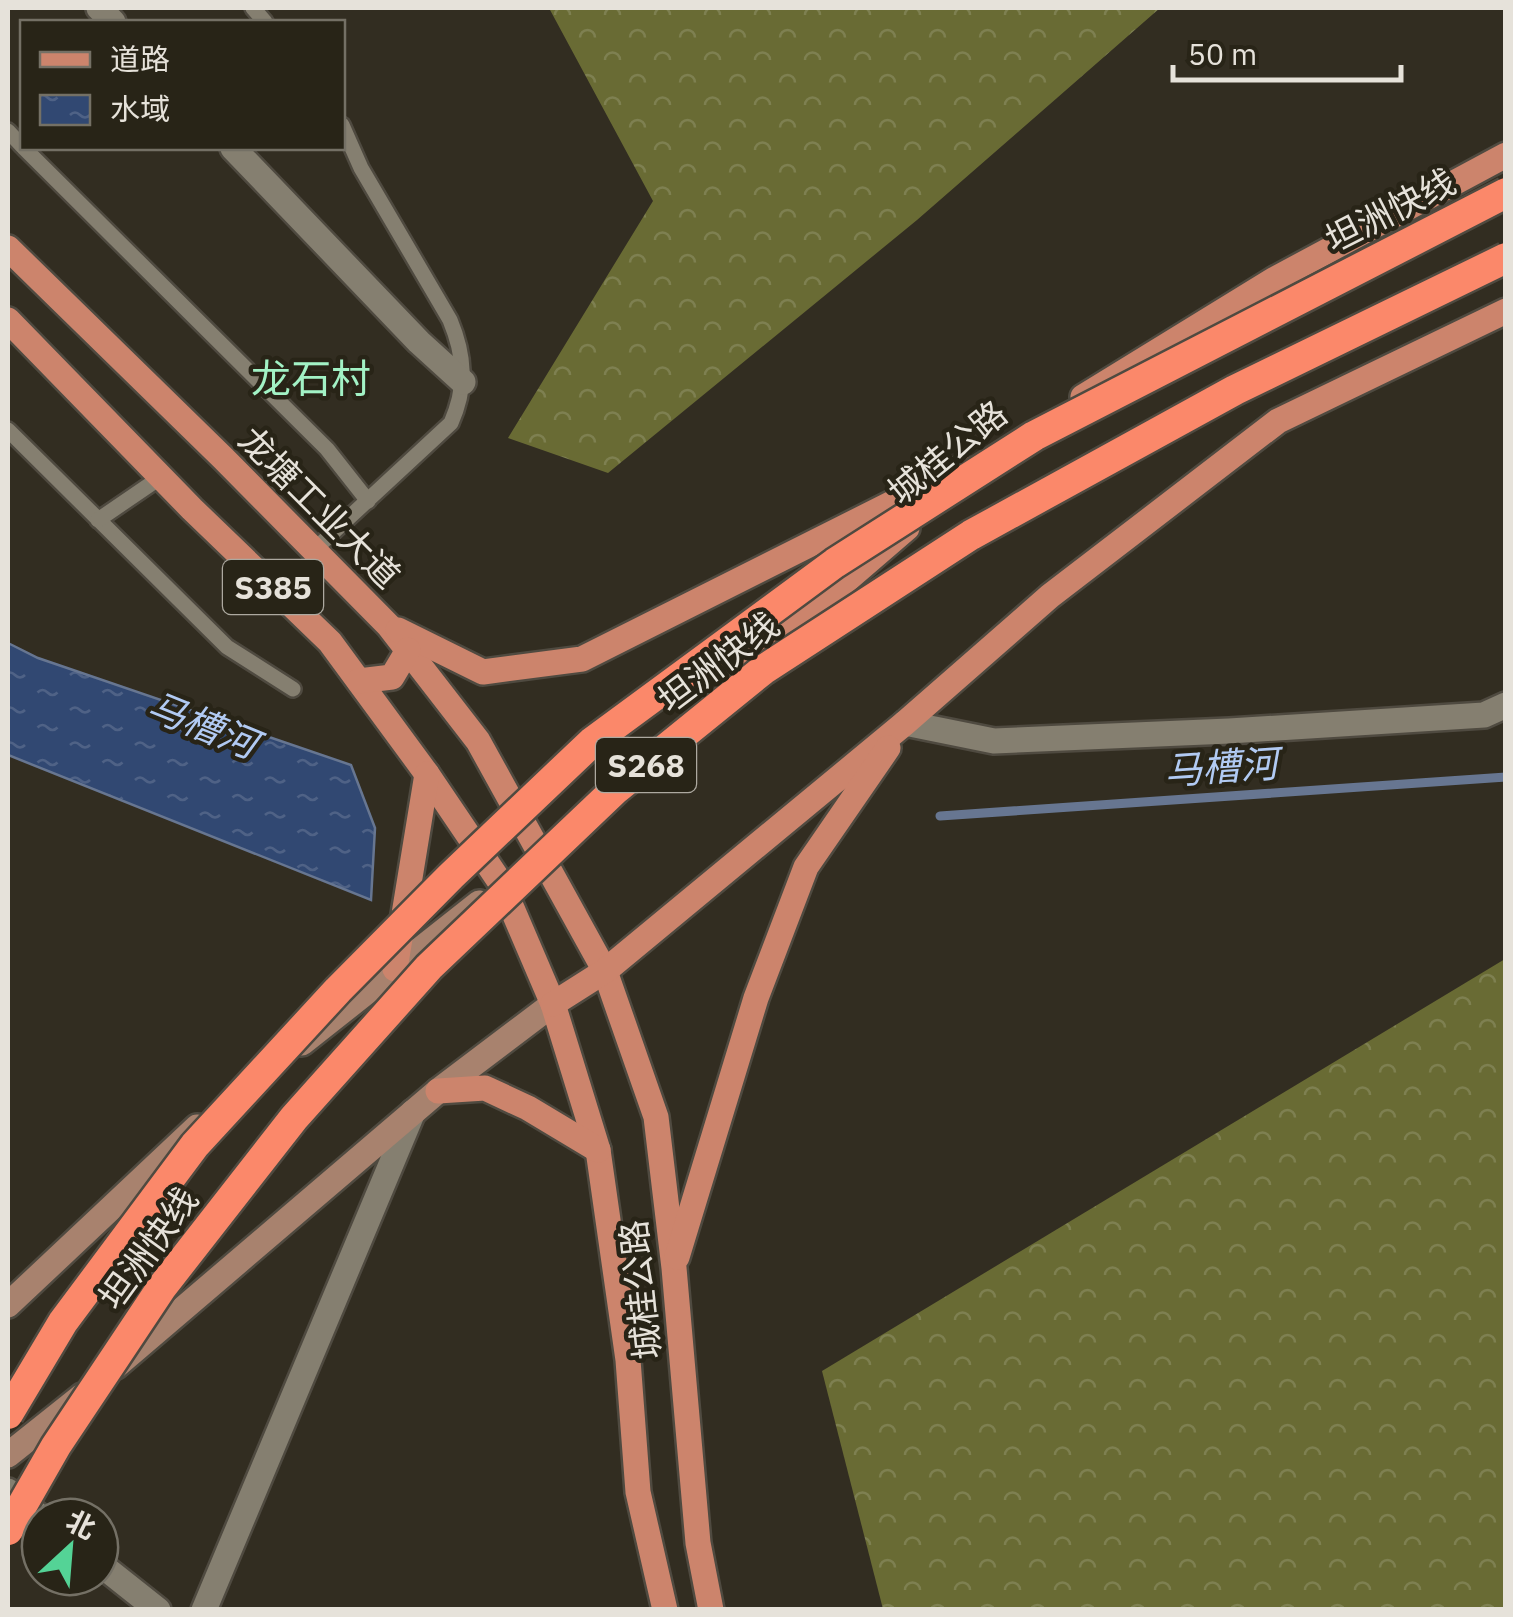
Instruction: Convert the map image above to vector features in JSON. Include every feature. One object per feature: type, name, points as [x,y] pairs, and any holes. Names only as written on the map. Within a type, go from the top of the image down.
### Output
[{"type":"highway","name":"坦洲快线","points":[[8,1414],[63,1322],[196,1144],[338,990],[592,742],[836,563],[1034,436],[1506,193]]},
{"type":"highway","name":"坦洲快线","points":[[8,1530],[56,1446],[162,1287],[294,1118],[430,967],[616,789],[763,670],[971,535],[1235,390],[1506,258]]},
{"type":"main road","name":"城桂公路","points":[[664,1610],[638,1492],[628,1360],[598,1150],[554,1004],[502,885],[608,782],[856,574],[989,454],[1276,280],[1506,155]]},
{"type":"main road","name":"龙塘工业大道","points":[[8,248],[389,626],[478,741],[540,850]]},
{"type":"main road","points":[[554,1004],[605,971],[904,723],[1050,596],[1278,421],[1506,310]]},
{"type":"main road","name":"S385","points":[[10,327],[330,642],[502,885]]},
{"type":"main road","points":[[389,626],[483,672],[582,660],[989,454]]},
{"type":"main road","points":[[359,681],[392,677],[408,650]]},
{"type":"main road","points":[[674,1268],[756,998],[806,868],[904,723]]},
{"type":"main road","points":[[395,969],[427,774]]},
{"type":"main road","name":"城桂公路","points":[[540,850],[605,971],[656,1117],[674,1268],[698,1543],[711,1610]]},
{"type":"main road","points":[[438,1090],[485,1088],[528,1108],[598,1150]]},
{"type":"street","points":[[236,150],[419,342],[463,382]]},
{"type":"street","points":[[904,723],[994,740],[1484,715],[1506,706]]},
{"type":"street","points":[[8,1305],[198,1126],[502,885]]},
{"type":"street","points":[[8,1454],[35,1436],[438,1090],[554,1004]]},
{"type":"street","points":[[204,1610],[414,1112]]},
{"type":"street","points":[[120,1580],[158,1610]]},
{"type":"lane","points":[[314,550],[451,423],[462,398],[461,346],[450,320],[360,168],[345,133]]},
{"type":"lane","points":[[26,150],[326,450],[368,500]]},
{"type":"lane","points":[[8,430],[227,646],[293,690]]},
{"type":"lane","points":[[98,520],[161,477]]},
{"type":"green space","points":[[549,8],[1160,8],[917,220],[608,473],[508,438],[653,201]]},
{"type":"green space","points":[[1505,959],[1505,1609],[883,1609],[822,1371]]},
{"type":"water","points":[[8,643],[38,658],[351,765],[375,828],[371,900],[8,755]]},
{"type":"waterway","name":"马槽河","points":[[940,816],[1506,777]]},
{"type":"district","name":"龙石村","points":[[311,378]]}]
